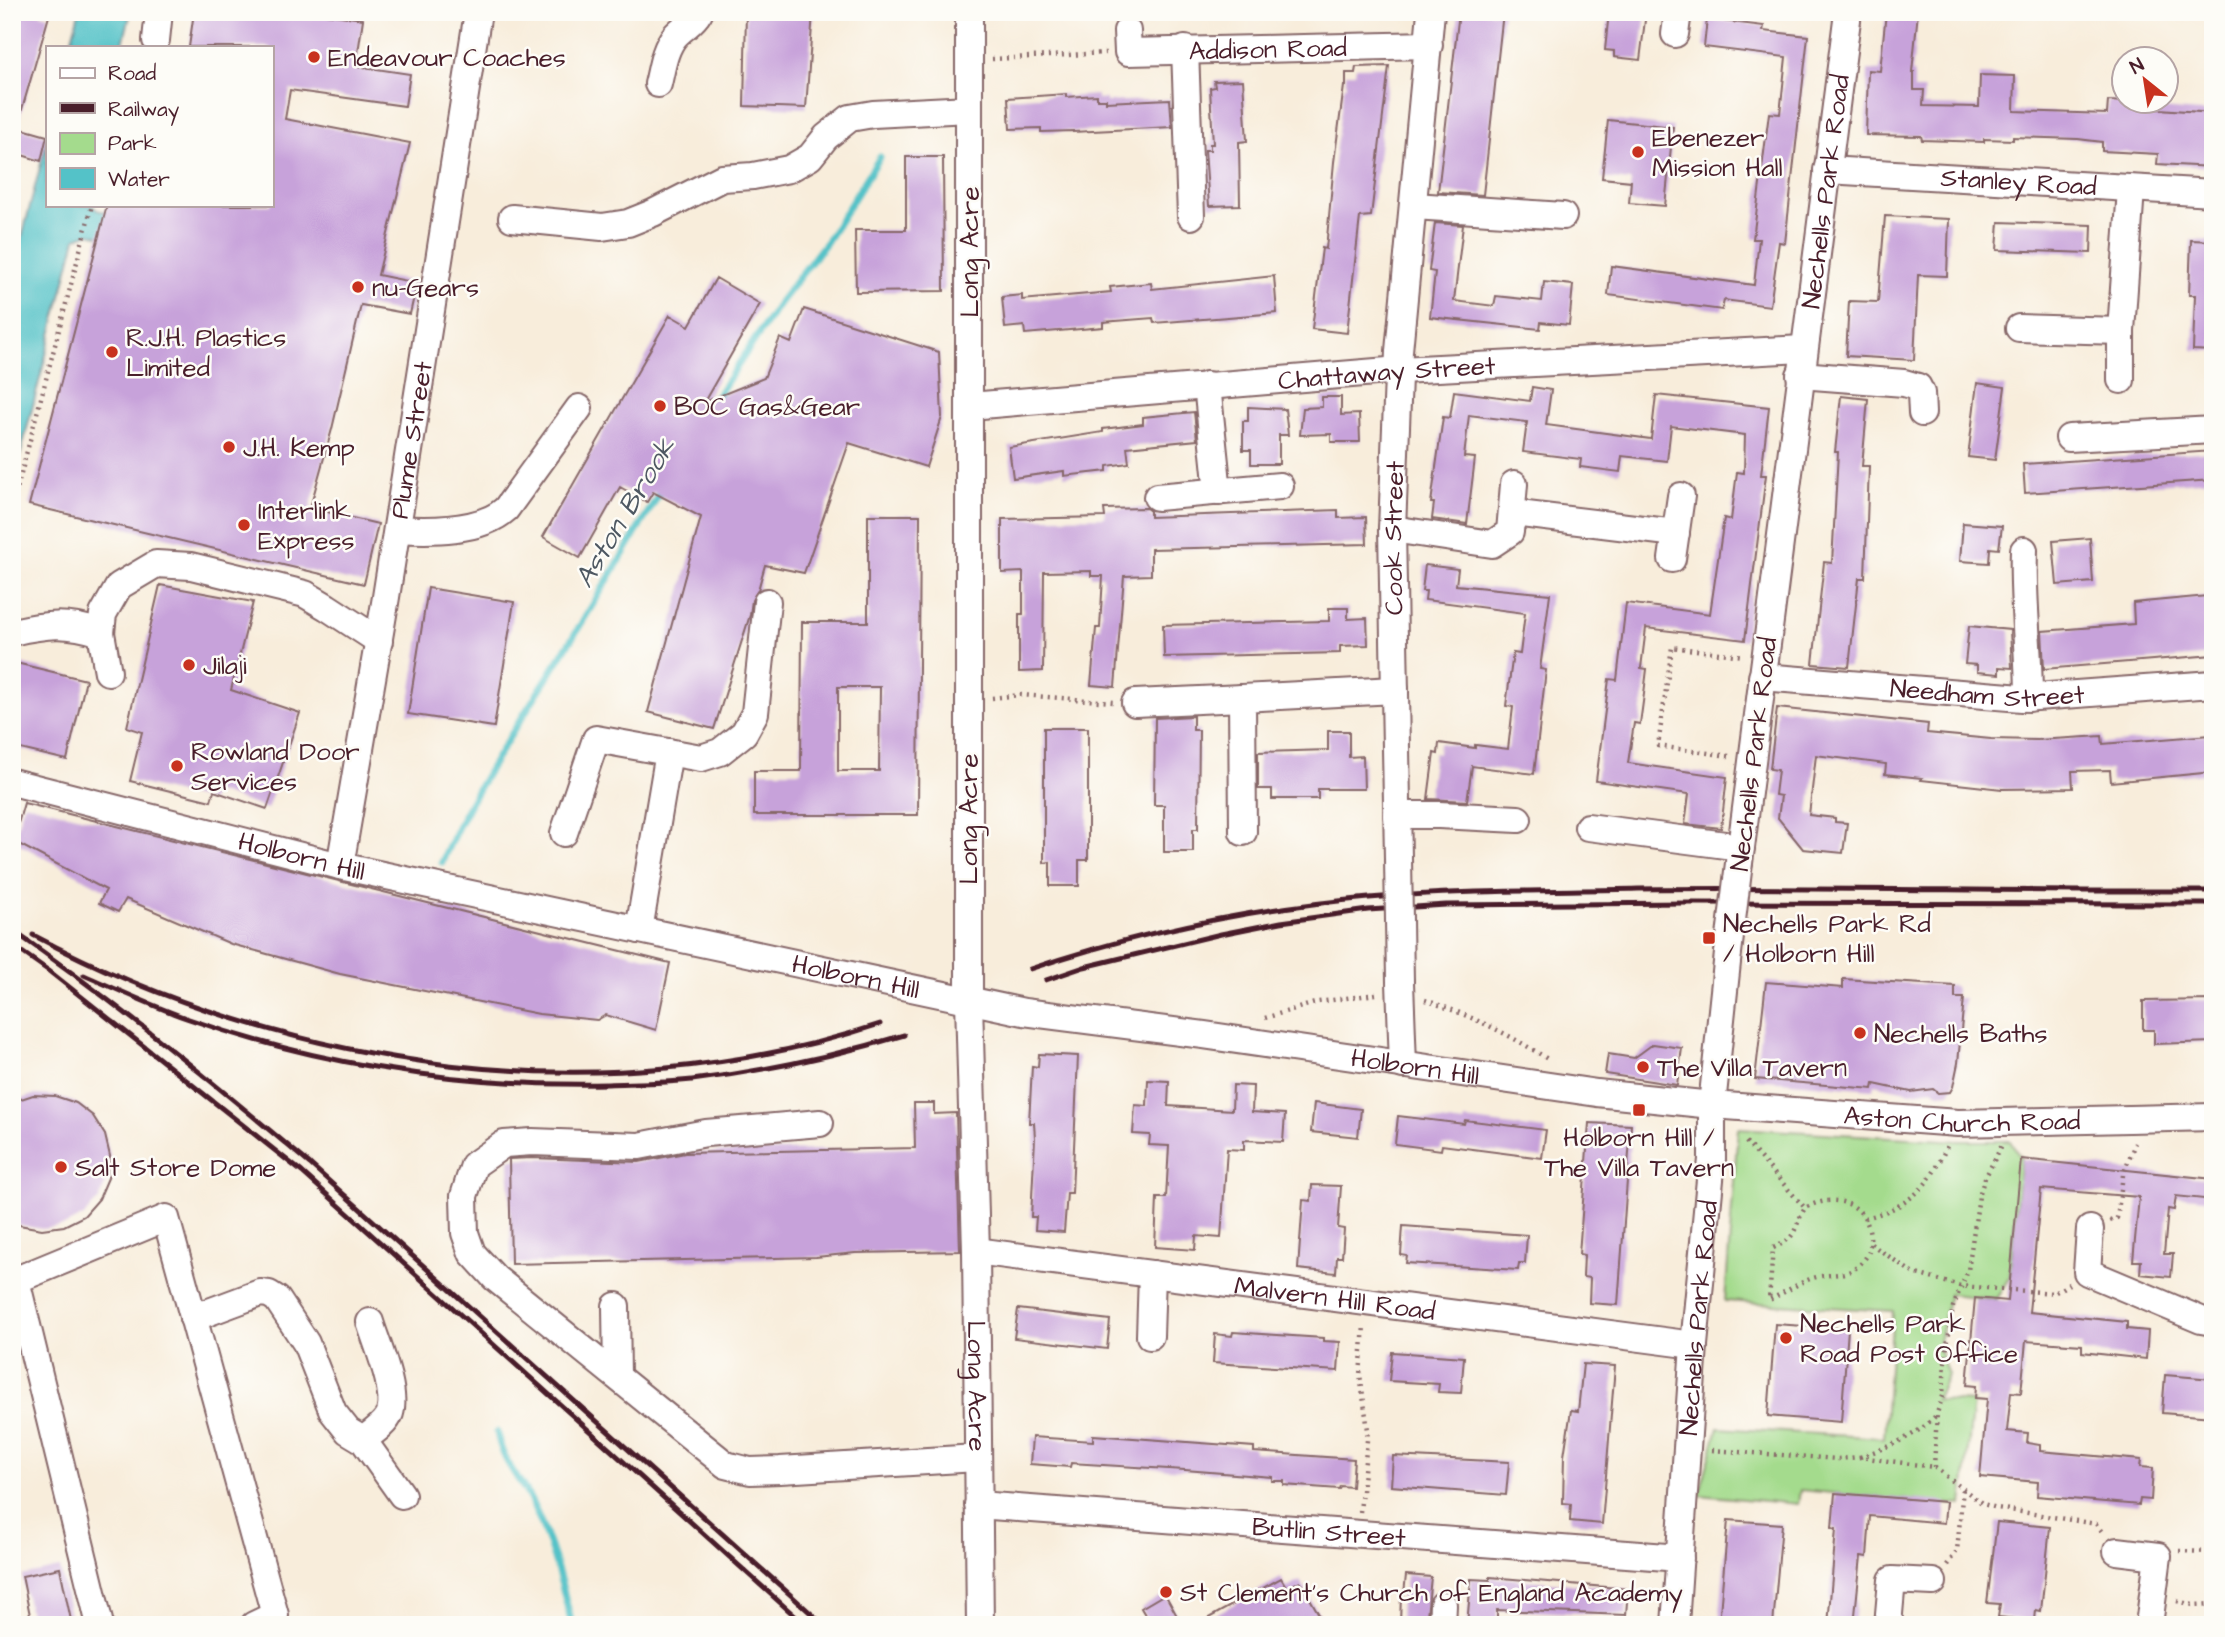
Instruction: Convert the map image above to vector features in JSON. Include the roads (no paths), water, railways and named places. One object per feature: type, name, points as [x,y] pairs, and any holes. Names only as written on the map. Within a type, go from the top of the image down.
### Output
[{"type":"street","points":[[156,40],[159,12]]},
{"type":"street","name":"Plume Street","points":[[340,866],[379,641],[478,12]]},
{"type":"street","points":[[658,84],[666,53],[674,38],[693,22],[699,12]]},
{"type":"street","name":"Long Acre","points":[[969,12],[969,1001],[976,1251],[980,1625]]},
{"type":"street","name":"Cook Street","points":[[1403,1065],[1392,529],[1399,351],[1431,12]]},
{"type":"street","name":"Nechells Park Road","points":[[1675,1625],[1694,1345],[1712,1159],[1712,1105],[1728,953],[1848,12]]},
{"type":"street","name":"Addison Road","points":[[1128,42],[1185,50],[1429,44]]},
{"type":"street","points":[[1185,50],[1191,216]]},
{"type":"street","points":[[512,218],[602,227],[628,223],[722,178],[754,176],[789,169],[810,156],[850,118],[873,114],[969,109]]},
{"type":"street","name":"Stanley Road","points":[[1827,170],[2213,193]]},
{"type":"street","points":[[2121,380],[2121,331],[2131,190]]},
{"type":"street","points":[[1414,206],[1563,216]]},
{"type":"street","points":[[2019,328],[2121,331]]},
{"type":"street","name":"Chattaway Street","points":[[970,406],[1400,370],[1802,362],[1918,387],[1922,413]]},
{"type":"street","points":[[1208,385],[1218,492]]},
{"type":"street","points":[[397,528],[432,531],[485,522],[498,517],[579,408]]},
{"type":"street","points":[[2069,438],[2213,430]]},
{"type":"street","points":[[1392,529],[1492,544],[1510,532],[1514,484]]},
{"type":"street","points":[[1157,497],[1280,486]]},
{"type":"street","points":[[1512,513],[1674,546],[1681,496]]},
{"type":"street","points":[[2024,550],[2023,584],[2029,650],[2029,698]]},
{"type":"street","points":[[108,672],[101,633],[103,614],[119,586],[156,564],[191,566],[304,594],[379,641]]},
{"type":"street","points":[[564,833],[596,738],[701,758],[720,752],[744,733],[755,713],[767,602]]},
{"type":"street","points":[[12,632],[46,624],[77,625],[101,633]]},
{"type":"street","name":"Needham Street","points":[[1763,668],[2029,698],[2213,684]]},
{"type":"street","points":[[1135,703],[1395,690]]},
{"type":"street","points":[[1242,698],[1243,832]]},
{"type":"street","points":[[639,930],[669,752]]},
{"type":"street","name":"Holborn Hill","points":[[12,782],[340,866],[1024,1012],[1597,1093],[1712,1105]]},
{"type":"street","points":[[1397,816],[1518,819]]},
{"type":"street","points":[[1588,827],[1740,855]]},
{"type":"street","name":"Aston Church Road","points":[[1712,1105],[1958,1123],[2213,1117]]},
{"type":"street","points":[[820,1123],[706,1133],[639,1146],[504,1144],[474,1165],[464,1196],[465,1233],[472,1254],[495,1278],[726,1465],[750,1471],[977,1458]]},
{"type":"street","points":[[100,1625],[16,1280],[166,1217],[275,1615],[254,1625]]},
{"type":"street","points":[[2090,1229],[2087,1272],[2200,1320],[2213,1322]]},
{"type":"street","name":"Malvern Hill Road","points":[[976,1251],[1694,1345]]},
{"type":"street","points":[[1150,1336],[1152,1274]]},
{"type":"street","points":[[193,1318],[260,1293],[277,1299],[306,1343],[333,1412],[348,1431],[363,1440],[402,1495]]},
{"type":"street","points":[[616,1306],[617,1376]]},
{"type":"street","points":[[363,1440],[386,1420],[390,1413],[392,1396],[370,1322]]},
{"type":"street","name":"Butlin Street","points":[[978,1505],[1680,1558]]},
{"type":"street","points":[[2117,1550],[2158,1556],[2149,1625]]},
{"type":"street","points":[[1888,1625],[1892,1580],[1933,1582]]},
{"type":"water","points":[[79,12],[131,12],[122,46],[70,46]]},
{"type":"water","points":[[46,144],[46,206],[93,206],[97,210],[255,249],[178,257],[90,233],[76,238],[12,487],[12,276]]},
{"type":"waterway","name":"Aston Brook","points":[[712,404],[780,302],[827,241],[880,157]]},
{"type":"waterway","name":"Aston Brook","points":[[442,862],[488,771],[588,613],[662,489]]},
{"type":"waterway","name":"Aston Brook","points":[[497,1432],[503,1454],[528,1495],[545,1534],[572,1625]]},
{"type":"railway","points":[[1030,969],[1113,944],[1198,923],[1326,902],[1403,895],[1710,889],[2213,891]]},
{"type":"railway","points":[[1046,980],[1084,967],[1221,934],[1281,922],[1368,910],[1446,905],[1690,903],[2213,904]]},
{"type":"railway","points":[[12,930],[164,1044],[310,1164],[824,1625]]},
{"type":"railway","points":[[33,935],[132,982],[235,1019],[341,1047],[449,1065],[558,1072],[667,1068],[774,1052],[880,1024]]},
{"type":"railway","points":[[12,945],[49,971],[302,1172],[805,1625]]},
{"type":"railway","points":[[84,975],[186,1018],[289,1049],[394,1070],[501,1082],[608,1084],[692,1080],[799,1062],[904,1035]]},
{"type":"place","name":"Endeavour Coaches","points":[[314,57]]},
{"type":"place","name":"Ebenezer Mission Hall","points":[[1638,152]]},
{"type":"place","name":"nu-Gears","points":[[358,287]]},
{"type":"place","name":"R.J.H. Plastics Limited","points":[[112,352]]},
{"type":"place","name":"BOC Gas&Gear","points":[[660,406]]},
{"type":"place","name":"J.H. Kemp","points":[[229,447]]},
{"type":"place","name":"Interlink Express","points":[[244,525]]},
{"type":"place","name":"Jilaji","points":[[189,665]]},
{"type":"place","name":"Rowland Door Services","points":[[177,766]]},
{"type":"place","name":"Nechells Park Rd / Holborn Hill","points":[[1709,938]]},
{"type":"place","name":"Nechells Baths","points":[[1860,1033]]},
{"type":"place","name":"The Villa Tavern","points":[[1643,1067]]},
{"type":"place","name":"Holborn Hill / The Villa Tavern","points":[[1639,1110]]},
{"type":"place","name":"Salt Store Dome","points":[[61,1167]]},
{"type":"place","name":"Nechells Park Road Post Office","points":[[1786,1338]]},
{"type":"place","name":"St Clement's Church of England Academy","points":[[1166,1592]]}]
